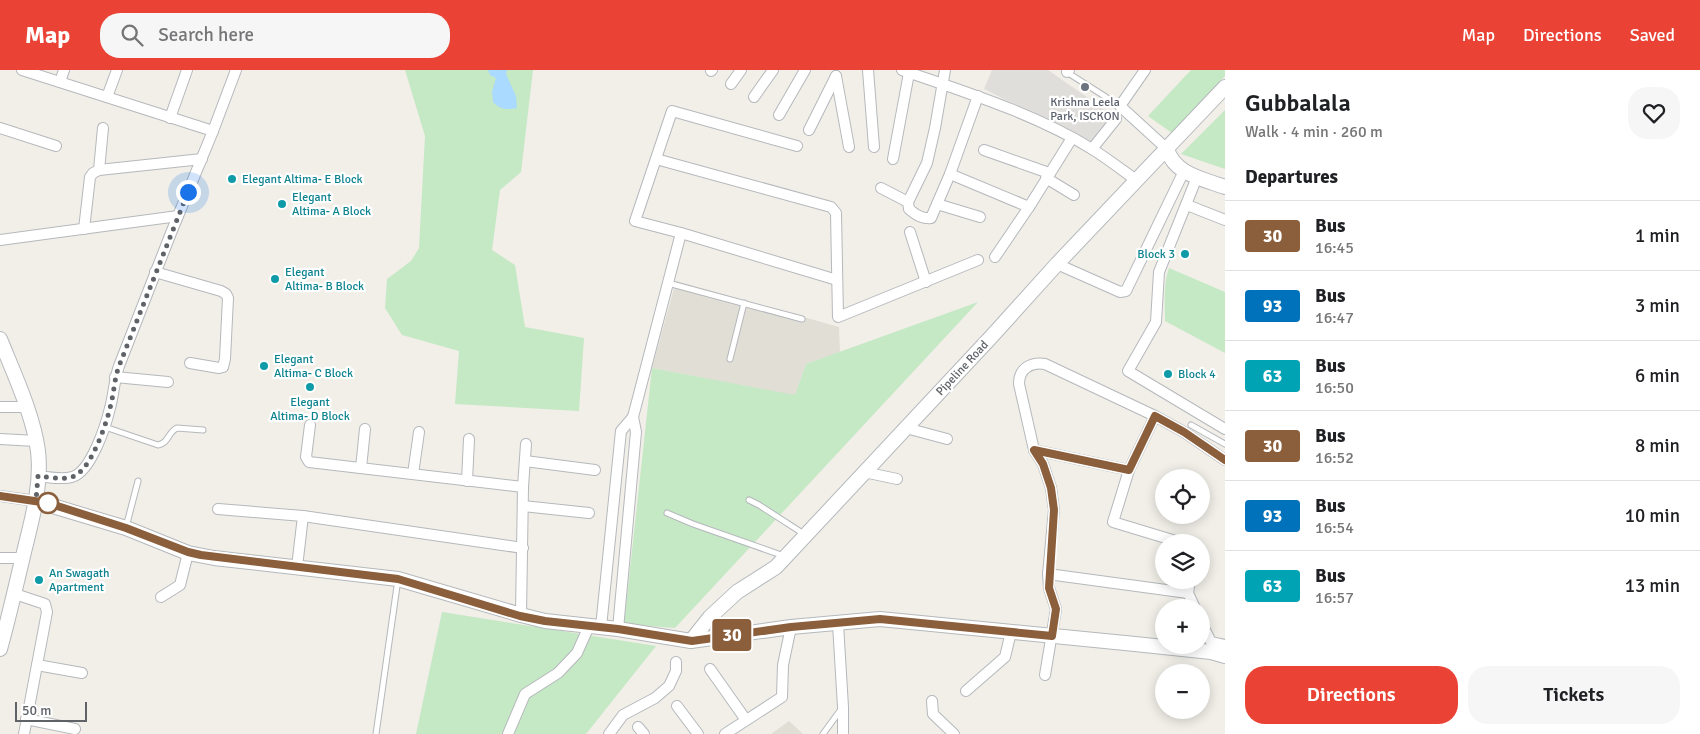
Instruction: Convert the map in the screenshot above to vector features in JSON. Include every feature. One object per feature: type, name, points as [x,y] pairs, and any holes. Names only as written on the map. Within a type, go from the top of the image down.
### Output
[{"type":"street","points":[[22,70],[214,132]]},
{"type":"street","points":[[60,82],[64,70]]},
{"type":"street","points":[[107,98],[118,70]]},
{"type":"street","points":[[170,118],[187,70]]},
{"type":"street","points":[[38,476],[72,477],[79,474],[91,458],[111,408],[115,376],[155,272],[214,132],[236,70]]},
{"type":"street","points":[[731,84],[741,70]]},
{"type":"street","points":[[754,98],[773,70]]},
{"type":"street","points":[[779,115],[805,70]]},
{"type":"street","points":[[868,70],[874,147]]},
{"type":"street","points":[[945,70],[927,163],[908,202],[909,209],[925,219],[931,218],[950,174],[978,96]]},
{"type":"street","points":[[1145,70],[1120,106],[1167,149],[1172,162],[1184,171],[1225,187]]},
{"type":"street","points":[[892,159],[906,71],[978,96],[1072,138],[1092,149],[1136,180]]},
{"type":"street","points":[[809,130],[837,73]]},
{"type":"street","points":[[837,73],[849,147]]},
{"type":"street","name":"Pipeline Road","points":[[692,641],[710,617],[737,592],[772,571],[1057,264],[1225,87]]},
{"type":"street","points":[[796,146],[672,111],[635,221],[837,280]]},
{"type":"street","points":[[1092,149],[1116,119]]},
{"type":"street","points":[[0,128],[56,146]]},
{"type":"street","points":[[99,170],[103,128]]},
{"type":"street","points":[[995,257],[1072,138]]},
{"type":"street","points":[[984,150],[1048,176],[1074,195]]},
{"type":"street","points":[[656,158],[831,207],[836,213],[838,317],[978,260]]},
{"type":"street","points":[[84,229],[90,177],[93,173],[99,170],[202,160]]},
{"type":"street","points":[[1057,264],[1120,292],[1126,291],[1184,171]]},
{"type":"street","points":[[950,174],[1029,207]]},
{"type":"street","points":[[1197,177],[1159,272],[1156,322],[1128,371],[1225,429]]},
{"type":"street","points":[[880,188],[908,202]]},
{"type":"street","points":[[937,204],[980,218]]},
{"type":"street","points":[[1186,205],[1225,220]]},
{"type":"street","points":[[0,240],[178,216]]},
{"type":"street","points":[[910,232],[926,282]]},
{"type":"street","points":[[508,734],[525,694],[558,674],[577,653],[595,626],[622,431],[633,417],[681,233]]},
{"type":"street","points":[[155,272],[223,292],[228,298],[223,366],[220,368],[190,363]]},
{"type":"street","points":[[0,339],[4,360],[26,407],[38,452],[36,500],[15,594],[0,649]]},
{"type":"street","points":[[1045,675],[1056,609],[1049,588],[1048,574],[1054,510],[1051,488],[1043,464],[1034,450],[1019,384],[1020,373],[1031,365],[1037,363],[1045,364],[1155,416],[1184,432],[1225,460]]},
{"type":"street","points":[[115,376],[168,382]]},
{"type":"street","points":[[0,407],[26,407]]},
{"type":"street","points":[[1155,416],[1129,470],[1113,522],[1155,535]]},
{"type":"street","points":[[618,629],[636,432],[633,417]]},
{"type":"street","points":[[310,424],[306,457],[309,462],[523,487]]},
{"type":"street","points":[[906,428],[947,439]]},
{"type":"street","points":[[361,468],[365,429]]},
{"type":"street","points":[[413,474],[419,432]]},
{"type":"street","points":[[0,438],[36,441]]},
{"type":"street","points":[[467,481],[469,438]]},
{"type":"street","points":[[520,616],[526,444]]},
{"type":"street","points":[[1034,450],[1129,470]]},
{"type":"street","points":[[525,461],[595,470]]},
{"type":"street","points":[[864,472],[897,479]]},
{"type":"street","points":[[0,496],[36,500],[126,528],[188,552],[214,558],[398,579],[520,616],[692,641],[791,627],[880,619],[1211,652],[1225,656]]},
{"type":"street","points":[[523,506],[589,513]]},
{"type":"street","points":[[218,509],[302,516],[523,548]]},
{"type":"street","points":[[297,567],[302,516]]},
{"type":"street","points":[[161,597],[180,585],[188,552]]},
{"type":"street","points":[[0,558],[23,558]]},
{"type":"street","points":[[1048,574],[1188,593]]},
{"type":"street","points":[[1189,589],[1191,599]]},
{"type":"street","points":[[15,594],[45,604],[47,607],[24,734]]},
{"type":"street","points":[[838,624],[843,734]]},
{"type":"street","points":[[725,734],[782,697],[783,665],[791,627]]},
{"type":"street","points":[[966,690],[1005,657],[1011,632]]},
{"type":"street","points":[[1210,642],[1225,645]]},
{"type":"street","points":[[609,734],[623,715],[655,698],[669,686],[676,671],[676,662]]},
{"type":"street","points":[[37,665],[82,674]]},
{"type":"street","points":[[710,669],[746,720]]},
{"type":"street","points":[[932,701],[934,714],[954,734]]},
{"type":"street","points":[[677,706],[698,734]]},
{"type":"street","points":[[26,719],[60,731],[75,729]]},
{"type":"lane","points":[[1066,71],[1120,106]]},
{"type":"lane","points":[[668,283],[802,319]]},
{"type":"lane","points":[[730,359],[744,303]]},
{"type":"lane","points":[[1191,425],[1225,444]]},
{"type":"lane","points":[[105,427],[158,446],[166,442],[177,428],[203,430]]},
{"type":"lane","points":[[126,528],[138,481]]},
{"type":"lane","points":[[749,500],[759,504],[805,534]]},
{"type":"lane","points":[[667,513],[784,556]]},
{"type":"lane","points":[[376,734],[398,579]]},
{"type":"lane","points":[[823,734],[843,707]]},
{"type":"shaded area","points":[[992,70],[1048,70],[1114,116],[1094,148],[1044,119],[984,89]]},
{"type":"shaded area","points":[[676,281],[839,327],[840,352],[806,364],[795,396],[652,368]]},
{"type":"shaded area","points":[[789,721],[803,734],[771,734]]},
{"type":"green space","points":[[405,70],[533,70],[521,172],[500,190],[492,250],[515,265],[525,327],[584,338],[579,411],[455,404],[459,351],[402,335],[385,308],[387,279],[411,261],[419,248],[425,136]]},
{"type":"green space","points":[[1191,70],[1225,70],[1225,76],[1172,133],[1148,116]]},
{"type":"green space","points":[[1225,110],[1225,169],[1181,154]]},
{"type":"green space","points":[[1169,268],[1225,292],[1225,353],[1165,321],[1165,287]]},
{"type":"green space","points":[[978,302],[675,628],[624,624],[652,368],[795,395],[806,364]]},
{"type":"green space","points":[[442,612],[656,646],[586,734],[416,734]]},
{"type":"water","points":[[488,70],[507,70],[506,74],[516,96],[517,108],[504,109],[498,107],[493,102],[492,92],[496,78],[490,75]]},
{"type":"bus line","name":"30","points":[[0,496],[48,503],[126,528],[188,552],[214,558],[398,579],[520,616],[692,641],[791,627],[880,619],[1052,636],[1056,609],[1049,588],[1048,574],[1054,510],[1051,488],[1043,464],[1034,450],[1129,470],[1155,416],[1184,432],[1225,460]]},
{"type":"place","name":"Krishna Leela Park, ISCKON","points":[[1085,87]]},
{"type":"place","name":"Elegant Altima- E Block","points":[[232,179]]},
{"type":"place","name":"Elegant Altima- A Block","points":[[282,204]]},
{"type":"place","name":"Block 3","points":[[1185,254]]},
{"type":"place","name":"Elegant Altima- B Block","points":[[275,279]]},
{"type":"place","name":"Elegant Altima- C Block","points":[[264,366]]},
{"type":"place","name":"Block 4","points":[[1168,374]]},
{"type":"place","name":"Elegant Altima- D Block","points":[[310,387]]},
{"type":"place","name":"An Swagath Apartment","points":[[39,580]]},
{"type":"route","points":[[48,503],[36,500],[38,476],[57,478],[72,477],[79,474],[91,458],[105,427],[111,408],[115,376],[188,192]]}]
